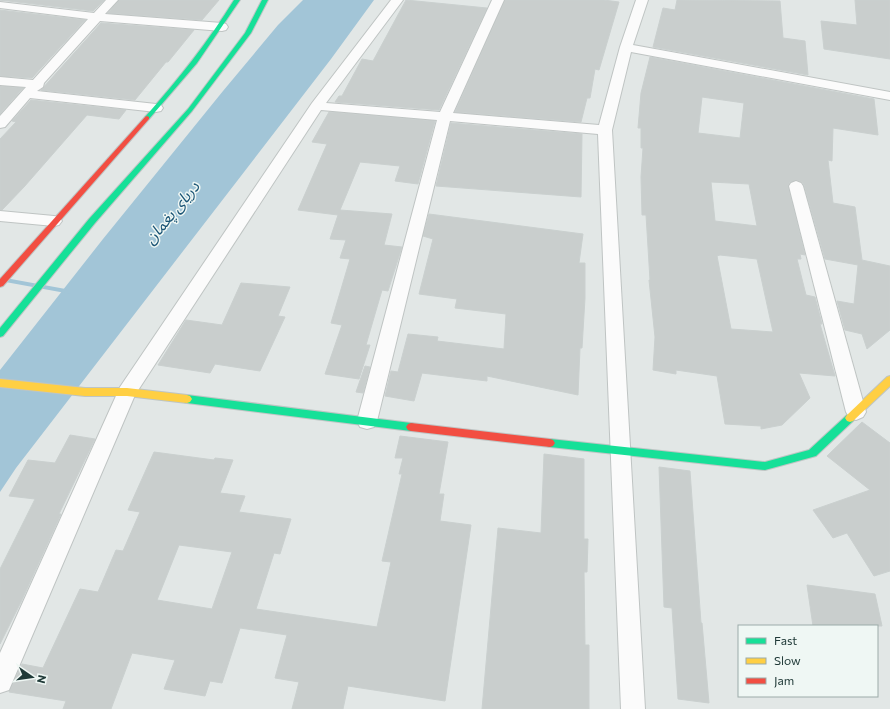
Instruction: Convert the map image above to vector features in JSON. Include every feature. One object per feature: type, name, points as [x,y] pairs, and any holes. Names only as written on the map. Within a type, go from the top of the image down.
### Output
[{"type":"main road","points":[[0,284],[54,221],[156,108],[222,27],[237,0]]},
{"type":"main road","points":[[0,334],[92,221],[190,110],[248,33],[265,0]]},
{"type":"main road","points":[[0,383],[85,392],[127,392],[621,452],[765,466],[812,453],[890,380]]},
{"type":"street","points":[[0,124],[38,84],[112,0]]},
{"type":"street","points":[[0,681],[127,392],[317,106],[397,0]]},
{"type":"street","points":[[367,421],[444,118],[498,0]]},
{"type":"street","points":[[632,709],[605,130],[626,47],[642,0]]},
{"type":"street","points":[[0,5],[97,17],[222,27]]},
{"type":"street","points":[[626,47],[890,96]]},
{"type":"street","points":[[0,81],[38,84]]},
{"type":"street","points":[[28,94],[156,108]]},
{"type":"street","points":[[317,106],[444,118],[605,130]]},
{"type":"street","points":[[796,186],[856,412]]},
{"type":"street","points":[[0,216],[54,221]]},
{"type":"water","name":"دریای پغمان","points":[[303,0],[374,0],[331,59],[16,468],[0,492],[0,370],[103,239],[223,91],[278,25]]},
{"type":"building","points":[[0,0],[104,0],[93,11]]},
{"type":"building","points":[[119,0],[219,0],[202,20],[108,13]]},
{"type":"building","points":[[406,0],[487,8],[439,110],[335,102],[339,96],[342,96],[362,59],[373,61]]},
{"type":"building","points":[[505,0],[604,0],[619,2],[599,70],[595,69],[590,98],[587,98],[581,122],[455,112]]},
{"type":"building","points":[[677,0],[780,1],[783,38],[805,41],[808,75],[653,47],[663,8],[675,10]]},
{"type":"building","points":[[855,0],[890,0],[890,59],[824,49],[821,21],[857,25]]},
{"type":"building","points":[[0,10],[85,20],[32,78],[0,76]]},
{"type":"building","points":[[101,23],[194,30],[135,100],[41,90]]},
{"type":"building","points":[[650,57],[874,99],[878,135],[833,128],[832,161],[828,160],[833,203],[855,207],[862,260],[890,266],[890,330],[867,349],[862,334],[845,330],[837,301],[854,304],[858,265],[825,259],[804,185],[802,182],[797,180],[790,182],[788,186],[805,255],[800,254],[801,259],[797,259],[806,295],[815,297],[822,324],[820,324],[835,376],[799,373],[810,398],[782,425],[761,429],[761,426],[725,424],[717,376],[676,370],[676,374],[653,370],[655,337],[649,280],[646,215],[642,215],[641,177],[643,148],[641,148],[641,128],[638,128],[641,93]],"holes":[[[702,97],[744,103],[740,138],[698,133]],[[711,182],[749,184],[757,226],[715,221]],[[720,255],[757,259],[773,332],[731,329],[717,256]]]},
{"type":"building","points":[[0,86],[23,88],[0,114]]},
{"type":"building","points":[[31,100],[126,110],[119,119],[87,115],[24,187],[2,210],[0,210],[0,139],[16,122],[12,121]]},
{"type":"building","points":[[329,112],[435,121],[418,184],[395,181],[400,166],[360,162],[340,210],[392,214],[384,245],[402,247],[388,291],[382,290],[366,345],[370,345],[359,379],[325,374],[342,325],[331,323],[350,259],[340,258],[346,240],[330,239],[338,215],[298,210],[327,144],[312,142]]},
{"type":"building","points":[[451,123],[582,134],[581,197],[436,186]]},
{"type":"building","points":[[429,214],[583,234],[579,263],[585,263],[585,298],[582,348],[580,348],[578,395],[487,376],[487,381],[422,373],[414,401],[385,396],[391,371],[398,372],[408,334],[438,337],[437,341],[504,349],[506,314],[455,308],[457,299],[419,294],[433,239],[423,236]]},
{"type":"building","points":[[241,283],[290,287],[278,316],[285,317],[260,371],[215,364],[210,373],[158,365],[186,320],[222,325]]},
{"type":"building","points":[[365,366],[370,367],[363,393],[356,392]]},
{"type":"building","points":[[862,422],[890,443],[890,571],[874,576],[847,533],[833,538],[813,510],[870,490],[827,456]]},
{"type":"building","points":[[70,435],[95,439],[59,514],[61,514],[21,602],[0,644],[0,569],[35,499],[9,496],[28,460],[55,463]]},
{"type":"building","points":[[400,436],[448,442],[439,494],[444,494],[440,521],[471,525],[445,701],[348,686],[343,709],[292,709],[299,682],[275,678],[287,635],[240,628],[222,683],[210,681],[205,696],[164,689],[175,660],[132,653],[111,709],[63,709],[66,701],[9,692],[22,664],[43,668],[80,589],[98,592],[116,550],[123,551],[140,512],[128,510],[154,452],[214,460],[215,458],[233,460],[220,493],[245,496],[239,512],[291,519],[280,554],[274,553],[256,609],[377,627],[391,562],[382,561],[402,474],[399,474],[403,458],[395,458]],"holes":[[[179,545],[232,552],[212,609],[157,600]]]},
{"type":"building","points":[[544,454],[584,459],[584,539],[588,539],[587,572],[584,572],[585,645],[589,645],[589,709],[482,709],[498,528],[541,533]]},
{"type":"building","points":[[659,467],[690,471],[701,623],[709,703],[678,699],[672,608],[664,607]]},
{"type":"building","points":[[807,585],[875,594],[882,626],[813,625]]},
{"type":"waterway","points":[[0,279],[71,292]]},
{"type":"traffic: fast","points":[[147,118],[195,61],[237,0]]},
{"type":"traffic: fast","points":[[0,334],[92,221],[190,110],[248,33],[265,0]]},
{"type":"traffic: fast","points":[[187,399],[411,427]]},
{"type":"traffic: fast","points":[[550,443],[765,466],[812,453],[850,418]]},
{"type":"traffic: slow","points":[[850,418],[890,380]]},
{"type":"traffic: slow","points":[[0,383],[85,392],[127,392],[187,399]]},
{"type":"traffic: jam","points":[[0,284],[147,118]]},
{"type":"traffic: jam","points":[[411,427],[550,443]]}]
